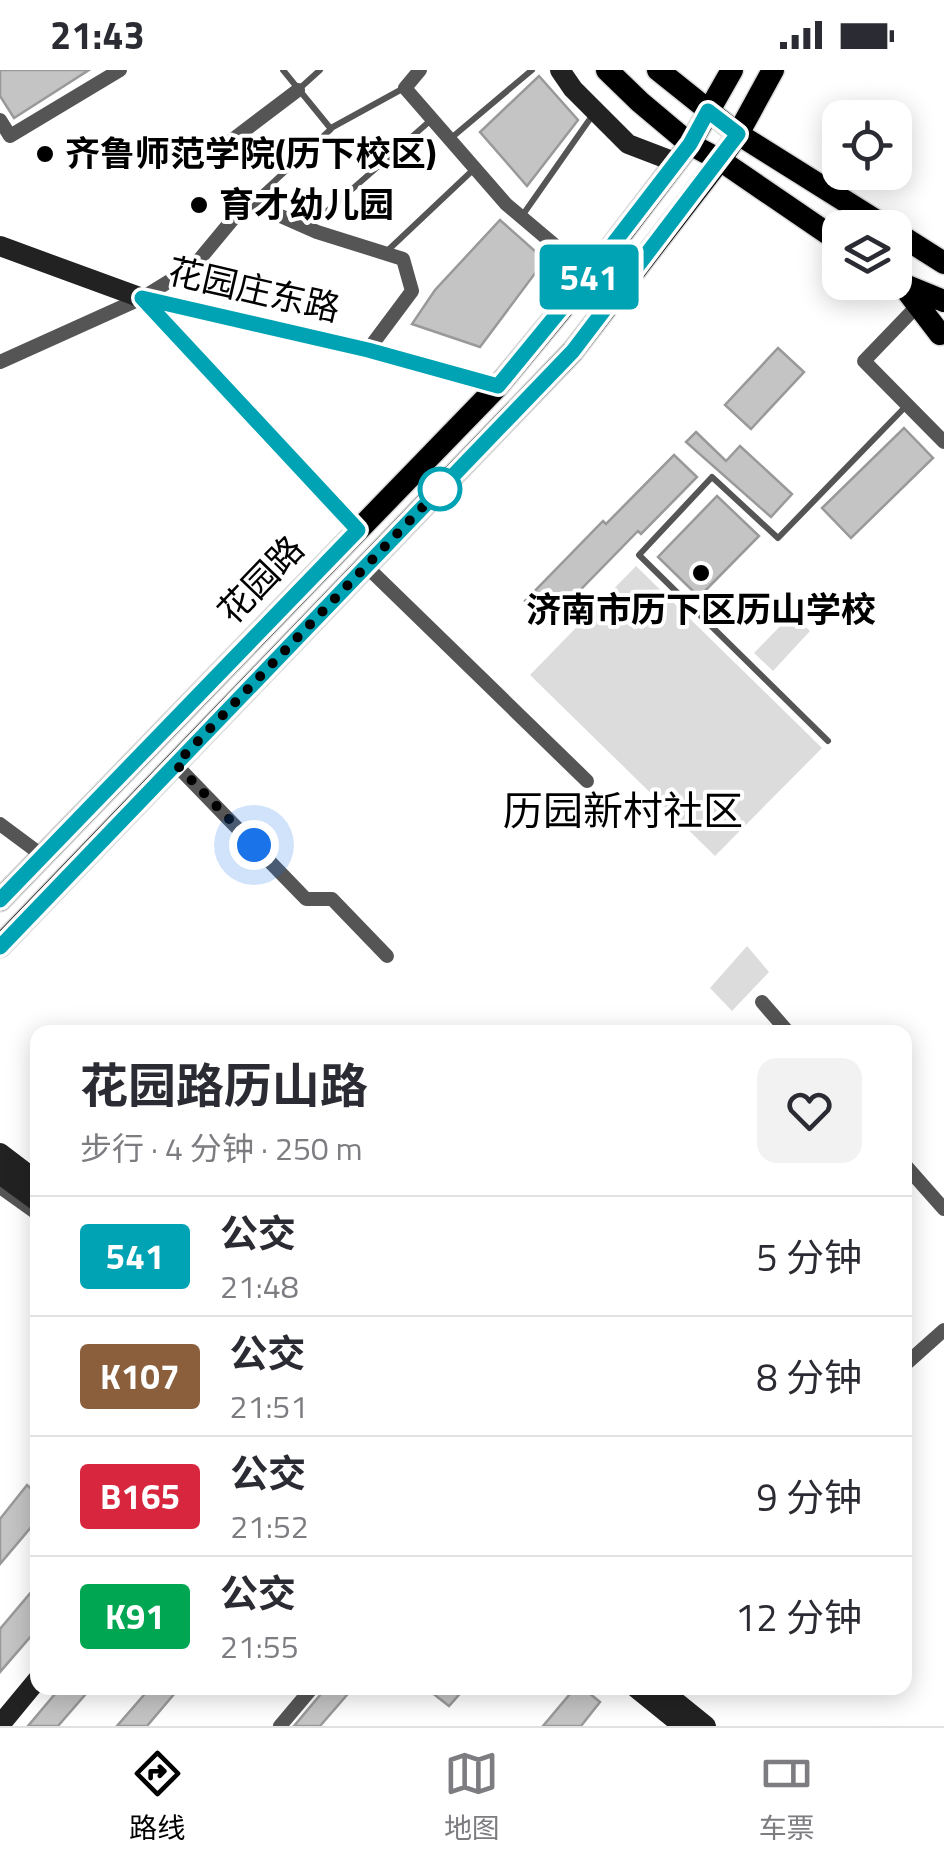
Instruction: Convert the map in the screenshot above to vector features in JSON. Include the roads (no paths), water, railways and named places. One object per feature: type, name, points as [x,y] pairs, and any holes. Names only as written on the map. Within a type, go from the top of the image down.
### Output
[{"type":"main road","points":[[607,70],[696,158],[822,232]]},
{"type":"main road","points":[[658,70],[738,134],[859,210]]},
{"type":"main road","name":"花园路","points":[[0,946],[573,351],[696,158],[708,111],[732,70]]},
{"type":"main road","name":"花园路","points":[[0,900],[498,386],[590,274],[696,158],[738,134],[773,70]]},
{"type":"main road","points":[[912,243],[944,263]]},
{"type":"main road","points":[[912,288],[944,301]]},
{"type":"main road","points":[[912,299],[942,335]]},
{"type":"street","points":[[0,120],[10,136],[120,70]]},
{"type":"street","points":[[420,70],[405,88],[506,204],[590,274]]},
{"type":"street","points":[[560,70],[572,89],[628,144],[696,158]]},
{"type":"street","points":[[232,140],[298,90]]},
{"type":"street","points":[[0,362],[142,298],[194,266],[251,203],[308,228],[403,259],[412,291],[368,350]]},
{"type":"street","name":"花园庄东路","points":[[0,246],[142,298],[368,350],[498,386]]},
{"type":"street","points":[[142,298],[358,530]]},
{"type":"street","points":[[918,306],[864,361],[944,442]]},
{"type":"street","points":[[366,566],[588,781]]},
{"type":"street","points":[[176,764],[306,899],[332,899],[387,956]]},
{"type":"street","points":[[0,824],[43,856]]},
{"type":"street","points":[[762,1002],[782,1025]]},
{"type":"street","points":[[0,1153],[30,1176]]},
{"type":"street","points":[[912,1172],[944,1209]]},
{"type":"street","points":[[0,1174],[30,1196]]},
{"type":"street","points":[[0,1186],[30,1208]]},
{"type":"street","points":[[912,1358],[944,1330]]},
{"type":"street","points":[[0,1725],[30,1689]]},
{"type":"street","points":[[280,1726],[306,1695]]},
{"type":"street","points":[[645,1695],[683,1726]]},
{"type":"street","points":[[668,1695],[706,1726]]},
{"type":"lane","points":[[283,70],[331,128]]},
{"type":"lane","points":[[298,90],[320,70]]},
{"type":"lane","points":[[450,140],[532,70]]},
{"type":"lane","points":[[251,203],[331,128],[405,88]]},
{"type":"lane","points":[[522,216],[595,111]]},
{"type":"lane","points":[[308,228],[432,119]]},
{"type":"lane","points":[[384,253],[475,168]]},
{"type":"lane","points":[[828,740],[639,556],[712,476],[778,538],[907,405]]},
{"type":"place","name":"齐鲁师范学院(历下校区)","points":[[45,154]]},
{"type":"place","name":"育才幼儿园","points":[[199,205]]},
{"type":"place","name":"济南市历下区历山学校","points":[[701,573]]},
{"type":"district","name":"历园新村社区","points":[[623,811]]}]
